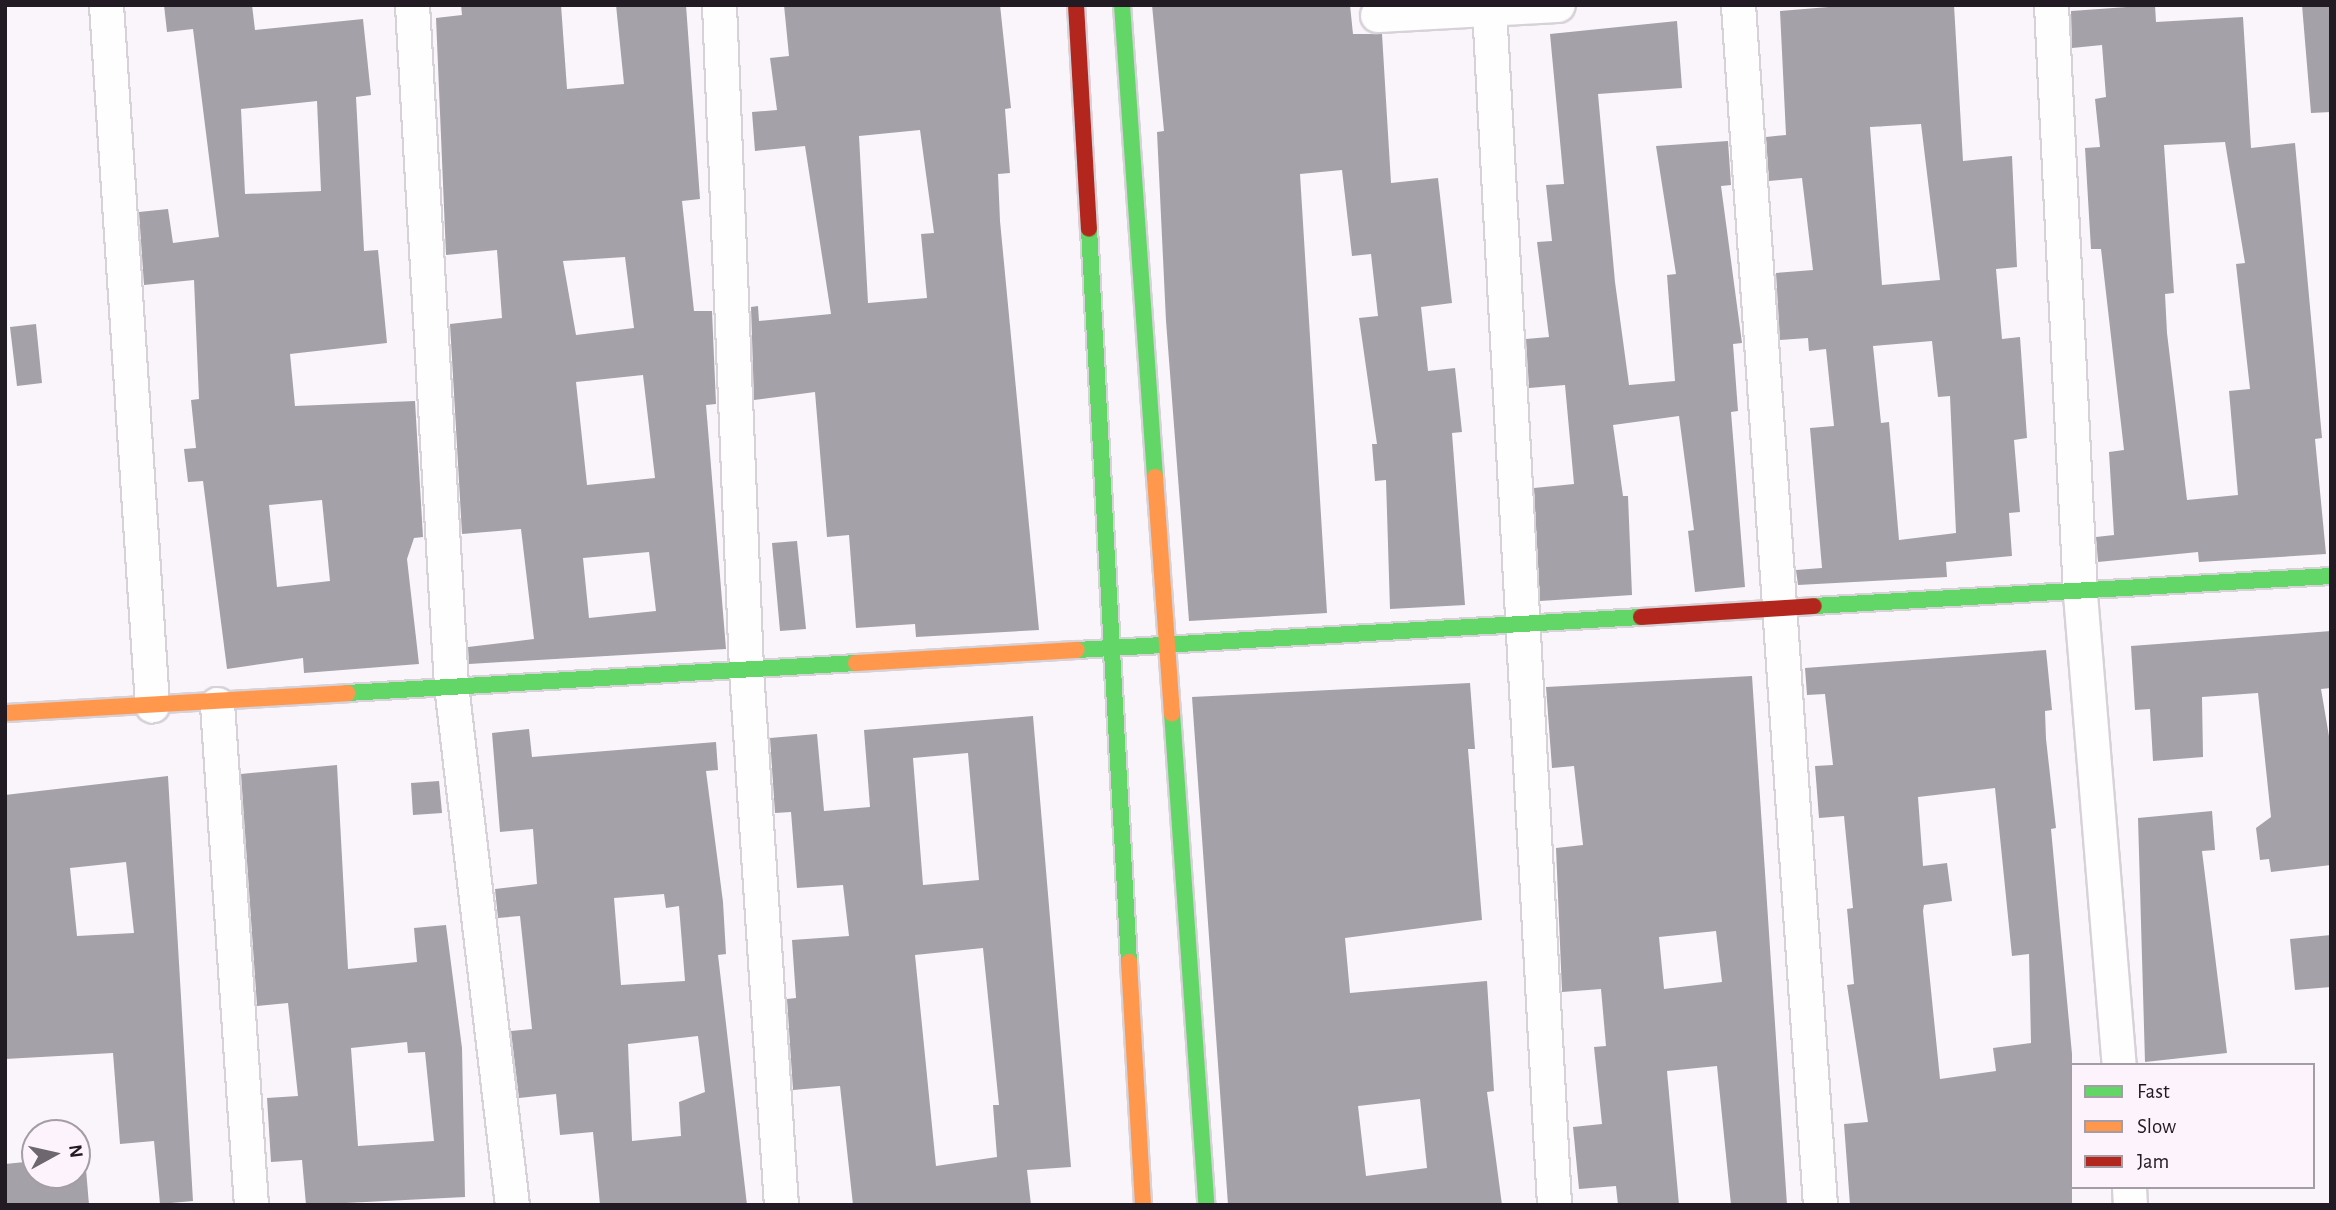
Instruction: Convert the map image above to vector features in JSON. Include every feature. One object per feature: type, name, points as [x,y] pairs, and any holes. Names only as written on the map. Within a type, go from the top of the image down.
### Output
[{"type":"main road","points":[[1076,5],[1143,1205]]},
{"type":"main road","points":[[1122,5],[1206,1205]]},
{"type":"main road","points":[[5,713],[217,704],[452,685],[746,670],[1520,622],[2080,594],[2331,576]]},
{"type":"street","points":[[106,5],[152,705]]},
{"type":"street","points":[[412,5],[452,685],[512,1205]]},
{"type":"street","points":[[719,5],[746,670],[781,1205]]},
{"type":"street","points":[[1377,15],[1558,5]]},
{"type":"street","points":[[1738,5],[1783,608],[1819,1205]]},
{"type":"street","points":[[2051,5],[2080,594],[2119,1063]]},
{"type":"street","points":[[1489,8],[1520,622],[1554,1205]]},
{"type":"street","points":[[217,704],[251,1205]]},
{"type":"building","points":[[164,5],[252,5],[255,30],[363,19],[371,95],[356,97],[364,251],[378,250],[387,343],[290,354],[295,406],[415,401],[423,537],[414,538],[407,559],[419,664],[304,673],[303,658],[227,669],[203,481],[188,482],[184,449],[196,448],[191,400],[199,399],[194,280],[144,285],[139,212],[168,209],[173,243],[219,237],[193,29],[167,32]],"holes":[[[317,101],[321,191],[245,194],[241,109]],[[322,500],[330,581],[277,587],[269,505]]]},
{"type":"building","points":[[461,5],[561,5],[567,89],[624,84],[616,5],[686,5],[700,199],[682,201],[694,311],[712,311],[716,404],[706,405],[726,649],[469,664],[468,647],[534,639],[521,529],[462,534],[450,324],[502,318],[497,250],[446,255],[436,18],[462,15]],"holes":[[[625,257],[634,328],[576,335],[563,261]],[[643,375],[655,478],[587,485],[576,382]],[[649,552],[656,611],[589,618],[583,558]]]},
{"type":"building","points":[[784,5],[1000,5],[1011,108],[1005,109],[1010,173],[998,174],[1000,221],[1039,630],[916,637],[915,624],[856,628],[849,535],[827,537],[815,392],[754,400],[751,307],[758,306],[759,321],[831,314],[805,146],[755,151],[752,112],[777,110],[770,58],[789,56]],"holes":[[[920,130],[934,233],[921,234],[927,298],[868,303],[859,136]]]},
{"type":"building","points":[[1152,5],[1350,5],[1353,34],[1382,34],[1391,183],[1438,178],[1452,303],[1421,307],[1428,371],[1455,368],[1462,432],[1452,433],[1465,605],[1390,609],[1386,480],[1375,481],[1372,444],[1377,444],[1359,318],[1378,316],[1371,254],[1352,256],[1342,170],[1300,174],[1327,613],[1189,621],[1166,321],[1157,132],[1164,131]]},
{"type":"building","points":[[1853,5],[1954,5],[1963,161],[2012,156],[2017,267],[1996,269],[2002,339],[2020,337],[2027,438],[2014,440],[2020,512],[2009,513],[2012,556],[1946,562],[1947,577],[1798,585],[1796,570],[1822,568],[1810,428],[1834,426],[1826,349],[1809,351],[1808,338],[1780,340],[1776,273],[1813,270],[1802,178],[1769,181],[1766,137],[1786,135],[1780,11]],"holes":[[[1921,124],[1940,280],[1882,285],[1870,127]],[[1932,341],[1938,397],[1950,396],[1956,533],[1899,540],[1889,422],[1881,423],[1873,346]]]},
{"type":"building","points":[[2155,5],[2156,22],[2243,17],[2251,148],[2295,143],[2322,438],[2315,439],[2326,554],[2199,562],[2198,552],[2098,562],[2096,537],[2114,535],[2109,452],[2124,450],[2101,249],[2091,249],[2085,148],[2100,147],[2095,99],[2106,97],[2102,45],[2072,48],[2071,11]],"holes":[[[2225,142],[2245,263],[2236,264],[2250,389],[2229,391],[2238,495],[2187,500],[2167,333],[2165,294],[2174,293],[2164,145]]]},
{"type":"building","points":[[2302,5],[2329,5],[2331,112],[2311,113]]},
{"type":"building","points":[[1677,21],[1682,88],[1598,94],[1615,282],[1629,385],[1675,381],[1667,275],[1676,274],[1656,146],[1728,141],[1731,185],[1721,186],[1742,343],[1733,344],[1738,411],[1731,412],[1745,587],[1695,592],[1688,531],[1694,530],[1679,416],[1613,425],[1623,496],[1628,496],[1632,595],[1540,601],[1534,488],[1574,484],[1565,385],[1529,388],[1526,339],[1549,337],[1537,242],[1552,241],[1546,185],[1564,184],[1550,34]]},
{"type":"building","points":[[36,324],[42,383],[17,386],[10,327]]},
{"type":"building","points":[[797,541],[806,629],[780,631],[772,543]]},
{"type":"building","points":[[2331,631],[2331,688],[2321,689],[2331,748],[2331,865],[2271,872],[2269,859],[2260,860],[2256,828],[2271,817],[2258,693],[2202,697],[2203,757],[2153,761],[2150,709],[2135,710],[2131,646]]},
{"type":"building","points":[[2046,650],[2052,710],[2045,711],[2046,739],[2056,828],[2051,829],[2072,1054],[2072,1205],[1850,1205],[1844,1124],[1868,1122],[1847,985],[1854,984],[1847,909],[1853,908],[1844,816],[1819,818],[1815,766],[1833,765],[1825,694],[1807,695],[1805,668]],"holes":[[[1995,788],[2012,956],[2029,954],[2031,1043],[1993,1048],[1996,1071],[1940,1079],[1923,911],[1924,905],[1952,901],[1947,863],[1923,866],[1918,797]]]},
{"type":"building","points":[[1752,676],[1787,1205],[1731,1205],[1717,1066],[1667,1071],[1679,1205],[1618,1205],[1616,1186],[1579,1189],[1573,1127],[1602,1124],[1594,1047],[1606,1046],[1601,989],[1562,992],[1556,848],[1583,845],[1574,766],[1552,768],[1546,687]],"holes":[[[1716,931],[1722,982],[1664,989],[1659,937]]]},
{"type":"building","points":[[1470,683],[1475,749],[1468,749],[1482,920],[1345,938],[1350,993],[1487,981],[1494,1091],[1487,1092],[1502,1205],[1228,1205],[1192,697]],"holes":[[[1420,1099],[1427,1168],[1366,1176],[1358,1106]]]},
{"type":"building","points":[[1033,716],[1071,1167],[1027,1170],[1031,1205],[853,1205],[840,1086],[793,1090],[787,999],[796,998],[792,940],[849,936],[843,885],[797,888],[791,812],[775,813],[770,738],[817,734],[824,811],[870,807],[864,730]],"holes":[[[968,753],[979,880],[923,885],[913,758]],[[983,948],[999,1105],[993,1105],[997,1157],[936,1166],[915,955]]]},
{"type":"building","points":[[529,729],[532,757],[716,742],[718,770],[706,771],[723,902],[726,954],[718,955],[747,1205],[600,1205],[593,1132],[560,1135],[556,1094],[519,1098],[511,1031],[532,1029],[520,916],[498,918],[495,889],[537,884],[533,829],[500,832],[492,733]],"holes":[[[664,894],[666,908],[679,906],[685,981],[621,985],[614,898]],[[698,1036],[705,1092],[679,1102],[681,1136],[632,1141],[628,1044]]]},
{"type":"building","points":[[337,765],[348,969],[417,962],[414,928],[446,925],[462,1048],[465,1197],[306,1205],[302,1160],[271,1162],[267,1098],[298,1096],[288,1003],[257,1006],[241,774]],"holes":[[[407,1042],[408,1053],[425,1052],[434,1141],[358,1146],[351,1048]]]},
{"type":"building","points":[[168,776],[193,1201],[160,1204],[154,1141],[120,1144],[113,1053],[5,1059],[5,795]],"holes":[[[126,862],[134,933],[77,936],[70,868]]]},
{"type":"building","points":[[439,781],[442,813],[413,815],[411,783]]},
{"type":"building","points":[[2212,811],[2215,850],[2202,851],[2227,1053],[2145,1062],[2138,818]]},
{"type":"building","points":[[2331,935],[2331,987],[2295,990],[2290,939]]},
{"type":"building","points":[[21,1162],[21,1189],[88,1189],[89,1205],[5,1205],[5,1164]]},
{"type":"traffic: fast","points":[[1122,5],[1155,477]]},
{"type":"traffic: fast","points":[[1089,229],[1129,962]]},
{"type":"traffic: fast","points":[[1814,606],[2331,576]]},
{"type":"traffic: fast","points":[[1077,650],[1641,617]]},
{"type":"traffic: fast","points":[[347,693],[856,663]]},
{"type":"traffic: fast","points":[[1172,713],[1206,1205]]},
{"type":"traffic: slow","points":[[1155,477],[1172,713]]},
{"type":"traffic: slow","points":[[856,663],[1077,650]]},
{"type":"traffic: slow","points":[[5,713],[347,693]]},
{"type":"traffic: slow","points":[[1129,962],[1143,1205]]},
{"type":"traffic: jam","points":[[1076,5],[1089,229]]},
{"type":"traffic: jam","points":[[1641,617],[1814,606]]}]
